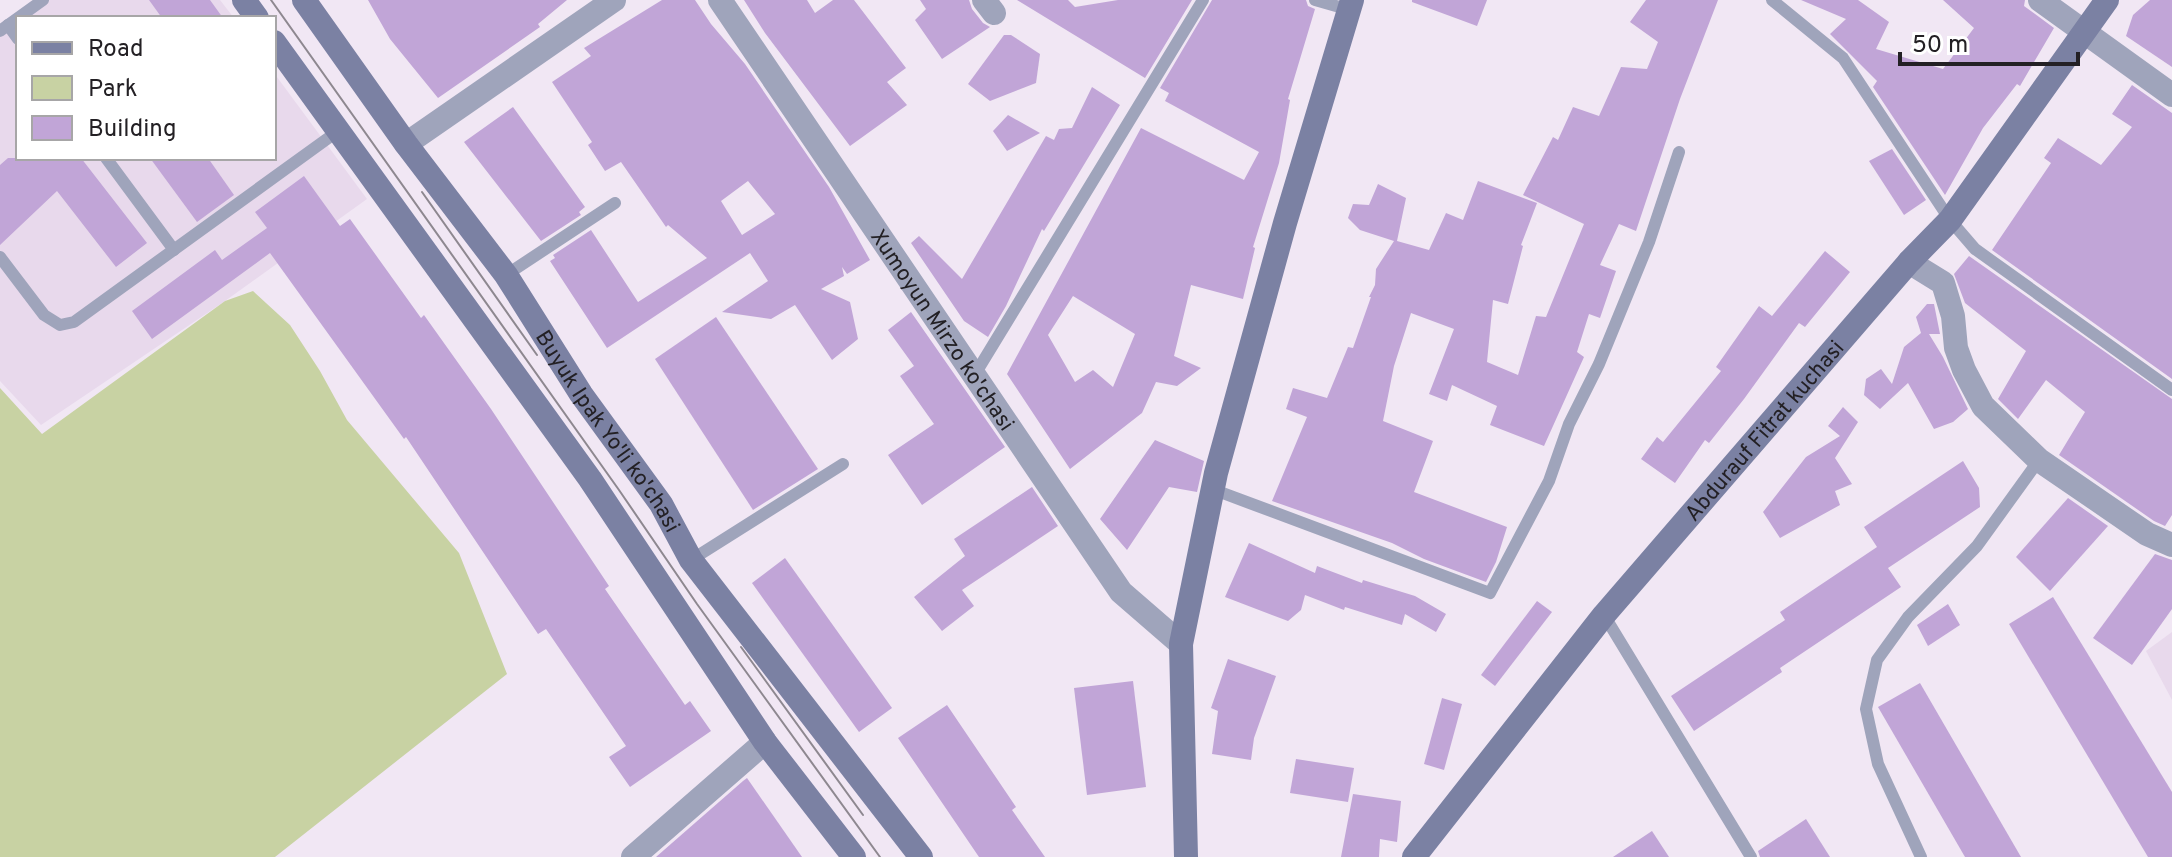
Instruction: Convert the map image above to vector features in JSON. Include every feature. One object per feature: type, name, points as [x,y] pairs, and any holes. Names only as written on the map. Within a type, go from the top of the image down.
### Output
[{"type":"main road","name":"Buyuk Ipak Yo'li ko'chasi","points":[[304,0],[406,144],[506,275],[581,394],[661,504],[691,560],[921,857]]},
{"type":"main road","name":"Abdurauf Fitrat kuchasi","points":[[1414,857],[1604,615],[1909,262],[1950,220],[2107,0]]},
{"type":"main road","points":[[1186,857],[1181,644],[1212,489],[1285,223],[1351,5]]},
{"type":"main road","name":"Buyuk Ipak Yo'li ko'chasi","points":[[276,45],[590,479],[765,742],[854,857]]},
{"type":"street","name":"Xumoyun Mirzo ko'chasi","points":[[720,0],[1121,592],[1181,644]]},
{"type":"street","points":[[2040,0],[2172,95]]},
{"type":"street","points":[[406,144],[610,1]]},
{"type":"street","points":[[1909,262],[1943,283],[1953,316],[1956,348],[1983,406],[2039,460],[2147,534],[2172,545]]},
{"type":"street","points":[[633,857],[765,742]]},
{"type":"lane","points":[[21,16],[43,0]]},
{"type":"lane","points":[[974,376],[1203,0]]},
{"type":"lane","points":[[1315,0],[1351,5]]},
{"type":"lane","points":[[1772,0],[1843,58],[1950,220],[1975,249],[2172,390]]},
{"type":"lane","points":[[0,257],[44,315],[60,325],[74,322],[338,131]]},
{"type":"lane","points":[[1212,489],[1490,593],[1549,481],[1569,424],[1599,364],[1649,242],[1679,152]]},
{"type":"lane","points":[[107,160],[174,250]]},
{"type":"lane","points":[[506,275],[615,203]]},
{"type":"lane","points":[[1921,857],[1878,764],[1866,709],[1877,660],[1908,617],[1977,546],[2039,460]]},
{"type":"lane","points":[[691,560],[843,464]]},
{"type":"lane","points":[[1604,615],[1751,857]]},
{"type":"shaded area","points":[[38,0],[220,0],[232,16],[16,16],[16,160],[276,160],[276,76],[367,199],[225,301],[41,425],[0,381],[0,24]]},
{"type":"shaded area","points":[[2172,632],[2172,700],[2146,651]]},
{"type":"green space","points":[[253,291],[290,325],[347,420],[459,553],[507,674],[275,857],[0,857],[0,388],[42,434],[225,301]]},
{"type":"building","points":[[149,0],[210,0],[222,16],[161,16]]},
{"type":"building","points":[[368,0],[567,0],[538,24],[540,27],[438,98],[390,39]]},
{"type":"building","points":[[662,0],[695,0],[745,64],[829,187],[870,260],[847,274],[842,267],[844,276],[821,289],[850,302],[858,339],[832,360],[795,305],[771,319],[722,312],[768,281],[750,253],[607,348],[550,261],[555,258],[553,255],[591,230],[638,302],[707,258],[668,225],[666,227],[621,162],[605,171],[588,145],[592,142],[552,82],[591,56],[584,48]],"holes":[[[748,181],[775,214],[742,235],[721,201]]]},
{"type":"building","points":[[744,0],[807,0],[815,13],[833,0],[854,0],[906,68],[887,82],[907,105],[850,146]]},
{"type":"building","points":[[920,0],[969,0],[972,9],[990,27],[942,59],[915,20],[926,9]]},
{"type":"building","points":[[1017,0],[1068,0],[1075,7],[1118,0],[1192,0],[1145,78]]},
{"type":"building","points":[[1212,0],[1306,0],[1308,6],[1315,9],[1288,99],[1279,163],[1253,247],[1243,299],[1191,285],[1174,356],[1201,368],[1177,386],[1156,382],[1142,413],[1070,469],[1007,374],[1141,128],[1244,180],[1259,152],[1165,101],[1169,93],[1160,88]],"holes":[[[1073,296],[1135,334],[1113,387],[1093,370],[1075,382],[1048,335]]]},
{"type":"building","points":[[1412,0],[1487,0],[1477,26]]},
{"type":"building","points":[[1646,0],[1718,0],[1680,99],[1636,231],[1619,224],[1600,265],[1616,271],[1600,318],[1589,314],[1577,352],[1584,357],[1544,446],[1490,425],[1497,406],[1452,385],[1447,401],[1429,394],[1454,329],[1411,313],[1394,366],[1383,421],[1433,441],[1414,492],[1507,527],[1486,582],[1424,559],[1392,543],[1272,501],[1307,417],[1286,409],[1293,388],[1327,398],[1348,347],[1353,348],[1375,285],[1376,269],[1394,241],[1360,230],[1348,218],[1353,204],[1369,205],[1378,184],[1406,198],[1397,241],[1429,250],[1446,213],[1463,220],[1478,181],[1537,203],[1521,245],[1508,304],[1493,300],[1487,362],[1518,375],[1536,316],[1546,317],[1584,224],[1523,195],[1553,137],[1558,140],[1573,107],[1599,116],[1621,67],[1647,69],[1658,42],[1630,22]]},
{"type":"building","points":[[1801,0],[1858,0],[1889,22],[1876,49],[1943,69],[1974,28],[1943,0],[2025,0],[2024,6],[2054,28],[2020,86],[2017,84],[1983,128],[1945,195],[1873,87],[1877,81],[1830,34],[1846,19]]},
{"type":"building","points":[[2150,0],[2172,0],[2172,67],[2126,36],[2133,15]]},
{"type":"building","points":[[1004,35],[1011,35],[1040,54],[1036,83],[990,101],[968,84]]},
{"type":"building","points":[[2132,85],[2172,113],[2172,379],[1992,250],[2051,163],[2044,158],[2058,138],[2101,165],[2132,127],[2112,114]]},
{"type":"building","points":[[1092,87],[1120,105],[1044,231],[1042,229],[988,337],[964,321],[911,243],[919,236],[962,279],[1046,136],[1054,140],[1059,129],[1072,128]]},
{"type":"building","points":[[513,107],[585,207],[579,212],[581,215],[541,241],[464,142]]},
{"type":"building","points":[[1008,115],[1040,133],[1007,151],[993,131]]},
{"type":"building","points":[[1892,149],[1926,200],[1904,215],[1869,161]]},
{"type":"building","points":[[8,158],[83,160],[147,243],[116,267],[57,191],[0,245],[0,165]]},
{"type":"building","points":[[151,160],[209,160],[234,195],[197,222]]},
{"type":"building","points":[[304,176],[340,226],[350,219],[421,318],[424,315],[491,409],[609,586],[605,589],[685,705],[690,701],[711,731],[630,787],[609,757],[626,746],[546,629],[538,634],[406,437],[404,439],[270,253],[152,339],[132,311],[215,250],[222,260],[267,228],[255,212]]},
{"type":"building","points":[[1825,251],[1850,272],[1805,327],[1799,323],[1744,399],[1709,443],[1705,440],[1675,483],[1641,459],[1657,437],[1663,442],[1721,371],[1716,367],[1759,306],[1772,316]]},
{"type":"building","points":[[1969,256],[2172,399],[2172,515],[2165,526],[2059,455],[2085,412],[2046,380],[2018,419],[1998,399],[2026,351],[1965,303],[1954,274]]},
{"type":"building","points":[[1927,304],[1934,304],[1940,334],[1929,334],[1968,409],[1953,422],[1934,429],[1908,383],[1880,409],[1864,395],[1866,379],[1881,369],[1892,384],[1904,347],[1921,333],[1916,317]]},
{"type":"building","points":[[911,312],[1005,447],[922,505],[888,455],[934,424],[900,376],[914,366],[888,330]]},
{"type":"building","points":[[716,317],[818,469],[753,510],[655,359]]},
{"type":"building","points":[[1843,407],[1858,422],[1835,458],[1852,484],[1835,491],[1840,505],[1780,538],[1763,512],[1806,457],[1840,436],[1828,426]]},
{"type":"building","points":[[1155,440],[1204,461],[1197,492],[1169,487],[1127,550],[1100,519]]},
{"type":"building","points":[[1963,461],[1979,488],[1980,507],[1888,568],[1901,587],[1780,668],[1782,672],[1694,731],[1671,696],[1785,620],[1780,612],[1877,547],[1864,527]]},
{"type":"building","points":[[1032,487],[1058,526],[962,590],[974,606],[942,631],[914,597],[965,556],[954,539]]},
{"type":"building","points":[[2068,498],[2108,526],[2050,591],[2016,557]]},
{"type":"building","points":[[1249,543],[1315,573],[1317,566],[1362,583],[1363,580],[1415,596],[1446,614],[1436,632],[1405,614],[1402,625],[1345,607],[1344,610],[1305,595],[1301,610],[1288,621],[1225,597]]},
{"type":"building","points":[[2155,554],[2172,560],[2172,609],[2132,665],[2093,638]]},
{"type":"building","points":[[785,558],[892,708],[859,732],[752,583]]},
{"type":"building","points":[[2053,597],[2172,792],[2172,857],[2148,857],[2009,624]]},
{"type":"building","points":[[1537,601],[1552,612],[1495,686],[1481,675]]},
{"type":"building","points":[[1948,604],[1960,625],[1928,646],[1917,625]]},
{"type":"building","points":[[1228,659],[1276,676],[1254,738],[1251,760],[1212,754],[1218,711],[1211,708]]},
{"type":"building","points":[[1133,681],[1146,787],[1087,795],[1074,688]]},
{"type":"building","points":[[1920,683],[2021,857],[1965,857],[1878,707]]},
{"type":"building","points":[[1442,698],[1462,704],[1444,770],[1424,764]]},
{"type":"building","points":[[947,705],[1016,807],[1012,810],[1045,857],[979,857],[898,738]]},
{"type":"building","points":[[1296,759],[1354,768],[1348,802],[1290,793]]},
{"type":"building","points":[[747,778],[802,857],[656,857],[743,781]]},
{"type":"building","points":[[1353,794],[1401,801],[1397,842],[1380,839],[1379,857],[1341,857]]},
{"type":"building","points":[[1806,819],[1830,857],[1760,857],[1758,851]]},
{"type":"building","points":[[1652,831],[1669,857],[1613,857]]},
{"type":"tram line","points":[[271,0],[697,604],[880,857]]},
{"type":"tram line","points":[[422,192],[537,355]]},
{"type":"tram line","points":[[741,647],[863,815]]}]
